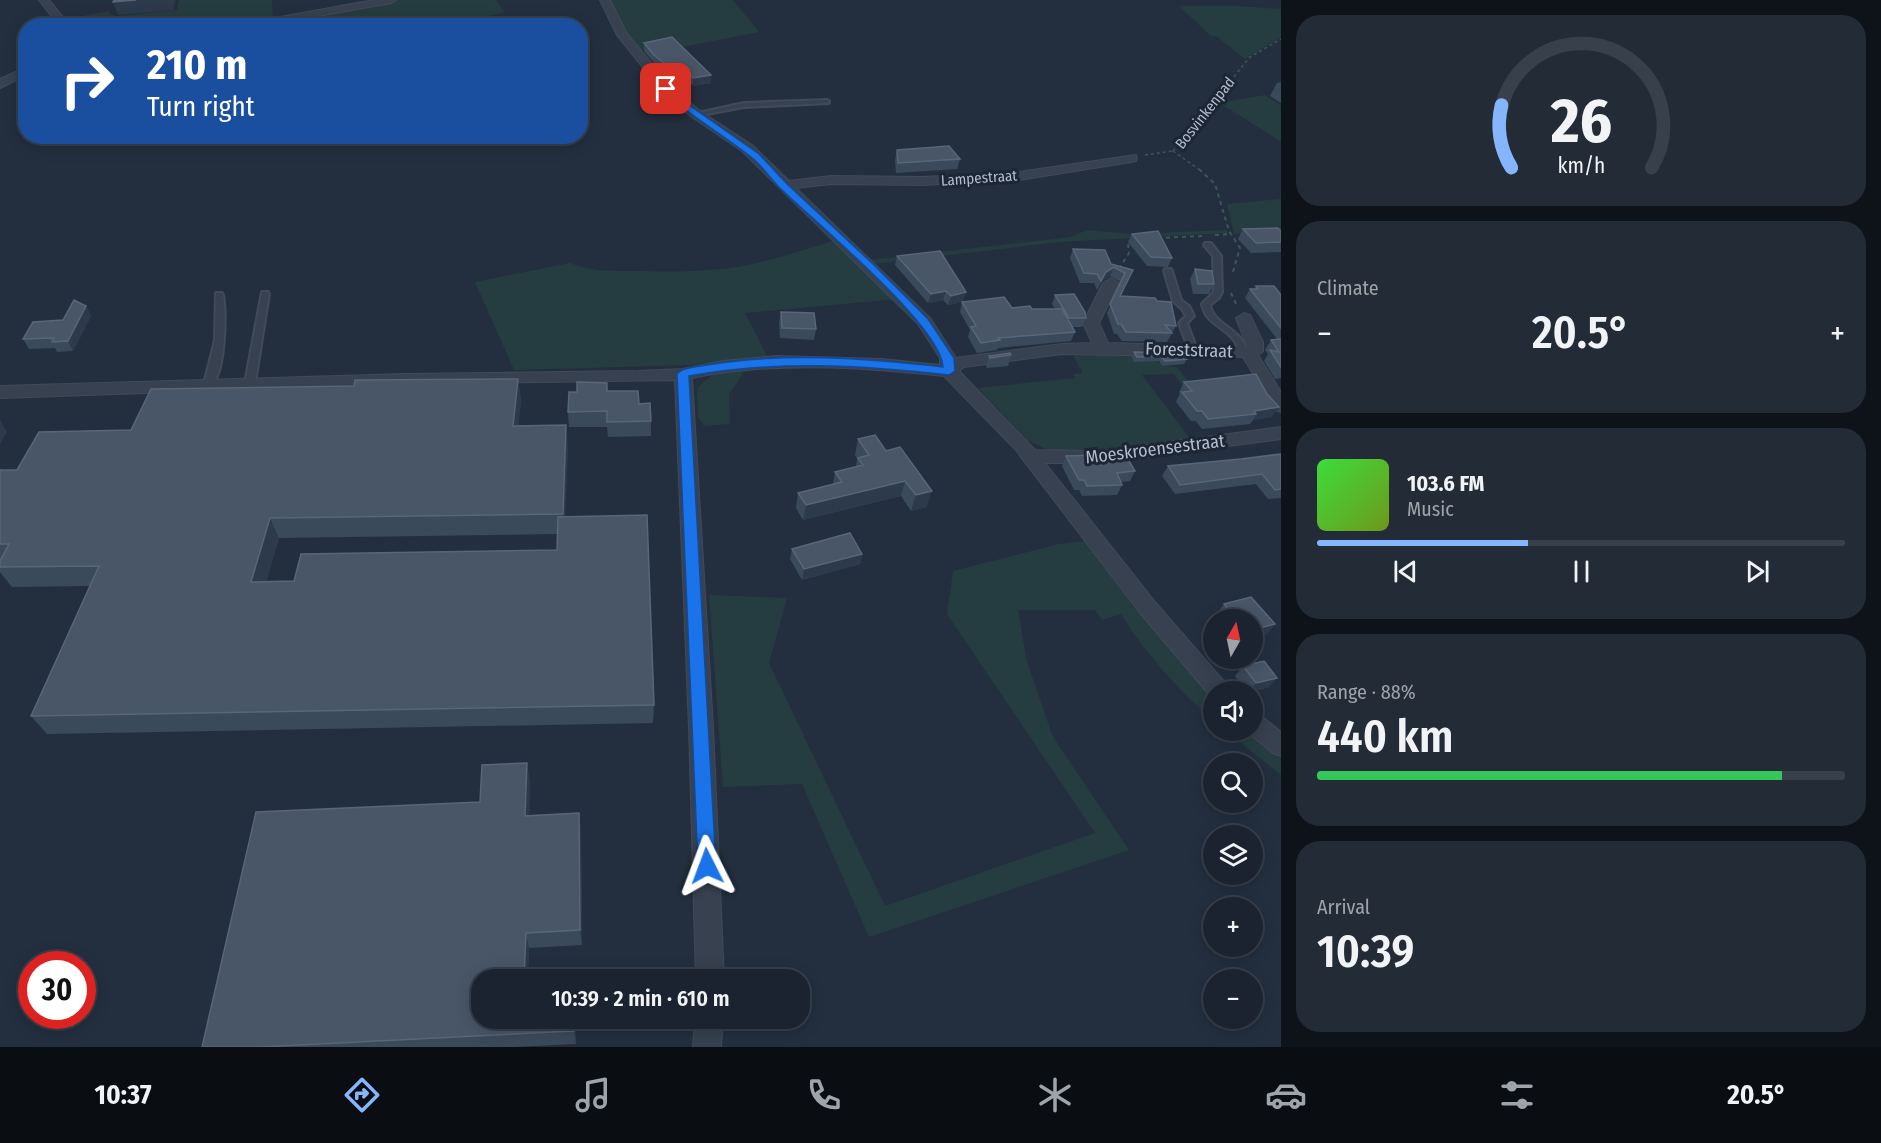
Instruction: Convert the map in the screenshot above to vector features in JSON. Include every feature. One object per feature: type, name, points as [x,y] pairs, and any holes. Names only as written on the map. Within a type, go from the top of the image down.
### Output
[{"type":"street","points":[[44,0],[59,18]]},
{"type":"street","points":[[290,18],[391,0]]},
{"type":"street","points":[[605,0],[621,35],[668,91],[696,114],[747,148],[868,265],[924,321],[948,358],[949,371]]},
{"type":"street","points":[[0,84],[18,74]]},
{"type":"street","name":"Lampestraat","points":[[784,186],[831,180],[923,181],[1019,176],[1131,158]]},
{"type":"street","points":[[1102,348],[1091,323],[1111,283]]},
{"type":"street","points":[[1244,318],[1255,342],[1255,351],[1246,352]]},
{"type":"street","name":"Foreststraat","points":[[949,371],[959,362],[1062,349],[1246,352],[1281,406]]},
{"type":"street","points":[[0,392],[209,384],[639,376],[683,374],[723,366],[776,361],[882,364],[949,371],[988,409],[1029,456],[1148,608],[1210,681]]},
{"type":"street","points":[[683,374],[710,969]]},
{"type":"street","name":"Moeskroensestraat","points":[[1029,456],[1100,457],[1281,433]]},
{"type":"street","points":[[1263,731],[1281,746]]},
{"type":"street","points":[[707,1047],[708,1029]]},
{"type":"lane","points":[[696,114],[744,105],[827,102]]},
{"type":"lane","points":[[1208,245],[1217,256],[1218,292],[1206,304],[1206,308],[1211,317],[1236,336],[1246,352]]},
{"type":"lane","points":[[1168,271],[1177,301],[1190,316],[1183,323],[1194,350]]},
{"type":"lane","points":[[250,383],[266,294]]},
{"type":"lane","points":[[209,384],[216,360],[221,321],[219,295]]},
{"type":"path","name":"Bosvinkenpad","points":[[1231,279],[1240,248],[1231,234],[1215,184],[1206,174],[1173,151],[1250,57],[1281,39]]},
{"type":"path","points":[[1131,158],[1173,151]]},
{"type":"path","points":[[1153,239],[1231,234]]},
{"type":"path","points":[[1111,283],[1129,253],[1128,242],[1134,241]]},
{"type":"path","points":[[1229,289],[1244,318]]},
{"type":"green space","points":[[179,0],[272,0],[273,18],[70,18],[109,11],[110,14],[116,16],[177,10]]},
{"type":"green space","points":[[397,0],[495,0],[505,12],[481,18],[300,18]]},
{"type":"green space","points":[[609,0],[733,0],[759,32],[682,47],[676,43],[637,51],[628,41]]},
{"type":"green space","points":[[1179,6],[1281,9],[1281,37],[1245,59],[1216,36],[1211,36]]},
{"type":"green space","points":[[1265,95],[1281,105],[1281,142],[1220,103]]},
{"type":"green space","points":[[1281,199],[1281,232],[1234,234],[1227,204]]},
{"type":"green space","points":[[1087,230],[1132,234],[1227,230],[1228,233],[1059,242],[874,264],[870,260],[1071,237]]},
{"type":"green space","points":[[836,240],[897,299],[745,313],[767,356],[691,365],[514,370],[475,282],[570,263],[612,271],[690,271],[730,268],[766,261]]},
{"type":"green space","points":[[1071,351],[1151,352],[1161,366],[1177,367],[1197,392],[1188,393],[1174,374],[1142,375],[1191,440],[1076,452],[1046,449],[1027,440],[978,388],[1075,378],[1074,374],[1083,373]]},
{"type":"green space","points":[[745,370],[729,394],[730,424],[705,426],[698,417],[697,389],[707,379],[718,374]]},
{"type":"green space","points":[[1085,541],[1205,681],[1203,711],[1163,670],[1121,614],[1102,620],[1095,610],[1018,610],[1027,662],[1053,737],[1129,850],[869,937],[802,784],[723,787],[709,595],[787,598],[769,663],[885,906],[1095,833],[947,614],[953,571],[1059,544]]},
{"type":"green space","points":[[1263,737],[1281,749],[1281,775],[1263,761],[1263,753],[1254,753],[1238,741],[1263,741]]},
{"type":"building","points":[[672,37],[711,75],[693,78],[688,72],[680,76],[654,55],[644,43]]},
{"type":"building","points":[[949,146],[960,159],[898,163],[897,150]]},
{"type":"building","points":[[1278,228],[1281,231],[1281,242],[1256,243],[1243,229]]},
{"type":"building","points":[[1158,231],[1172,258],[1151,257],[1132,234]]},
{"type":"building","points":[[1073,249],[1105,250],[1111,264],[1133,270],[1120,296],[1155,298],[1157,301],[1171,302],[1176,326],[1165,325],[1172,333],[1126,332],[1121,324],[1118,324],[1110,304],[1125,273],[1114,267],[1106,272],[1101,281],[1097,274],[1084,273]]},
{"type":"building","points":[[940,251],[966,292],[951,296],[946,291],[931,294],[897,256]]},
{"type":"building","points":[[1195,269],[1212,271],[1214,284],[1198,284]]},
{"type":"building","points":[[1256,286],[1274,286],[1281,295],[1281,328],[1250,289],[1258,289]]},
{"type":"building","points":[[1074,294],[1086,318],[1069,318],[1055,295]]},
{"type":"building","points":[[1004,297],[1012,308],[1030,306],[1032,309],[1062,309],[1075,332],[998,338],[1000,340],[981,343],[971,327],[976,326],[962,302]]},
{"type":"building","points":[[74,300],[86,306],[68,341],[52,342],[54,338],[23,339],[33,322],[63,320]]},
{"type":"building","points":[[781,312],[814,313],[816,329],[782,328]]},
{"type":"building","points":[[1281,339],[1281,367],[1270,350],[1279,352],[1271,340]]},
{"type":"building","points":[[1134,352],[1183,353],[1187,359],[1165,361],[1161,356],[1137,357]]},
{"type":"building","points":[[1010,353],[1011,355],[990,358],[989,356]]},
{"type":"building","points":[[1256,374],[1267,394],[1279,407],[1254,411],[1256,414],[1208,419],[1202,411],[1197,411],[1182,392],[1192,391],[1184,382]]},
{"type":"building","points":[[518,379],[513,426],[566,425],[563,514],[270,518],[251,582],[294,581],[301,554],[557,550],[558,517],[647,515],[654,705],[31,716],[99,566],[0,567],[0,561],[9,544],[0,544],[0,470],[17,470],[39,432],[131,430],[151,389],[354,386],[355,380]]},
{"type":"building","points":[[577,382],[607,383],[607,391],[638,391],[639,404],[650,403],[651,421],[607,422],[607,411],[568,412],[569,392],[577,392]]},
{"type":"building","points":[[875,435],[886,451],[900,447],[932,491],[916,495],[905,481],[806,505],[798,493],[842,482],[835,472],[863,465],[858,458],[869,455],[858,439]]},
{"type":"building","points":[[1281,454],[1281,489],[1275,490],[1262,474],[1180,485],[1168,466],[1241,459]]},
{"type":"building","points":[[1094,455],[1096,458],[1126,456],[1135,471],[1117,473],[1122,485],[1087,486],[1084,480],[1079,480],[1066,456]]},
{"type":"building","points":[[850,533],[862,554],[804,569],[792,549]]},
{"type":"building","points":[[1251,597],[1262,609],[1228,609],[1224,604]]},
{"type":"building","points":[[1263,610],[1275,624],[1263,627]]},
{"type":"building","points":[[1263,661],[1277,678],[1254,681],[1245,669],[1263,669]]},
{"type":"building","points":[[527,763],[525,816],[579,813],[580,930],[526,933],[524,969],[471,969],[471,1029],[574,1029],[574,1031],[260,1047],[202,1047],[256,812],[480,802],[482,765]]},
{"type":"route","points":[[666,89],[683,105],[747,148],[868,265],[924,321],[943,346],[948,358],[949,371],[882,364],[776,361],[723,366],[683,374],[707,866]]}]
